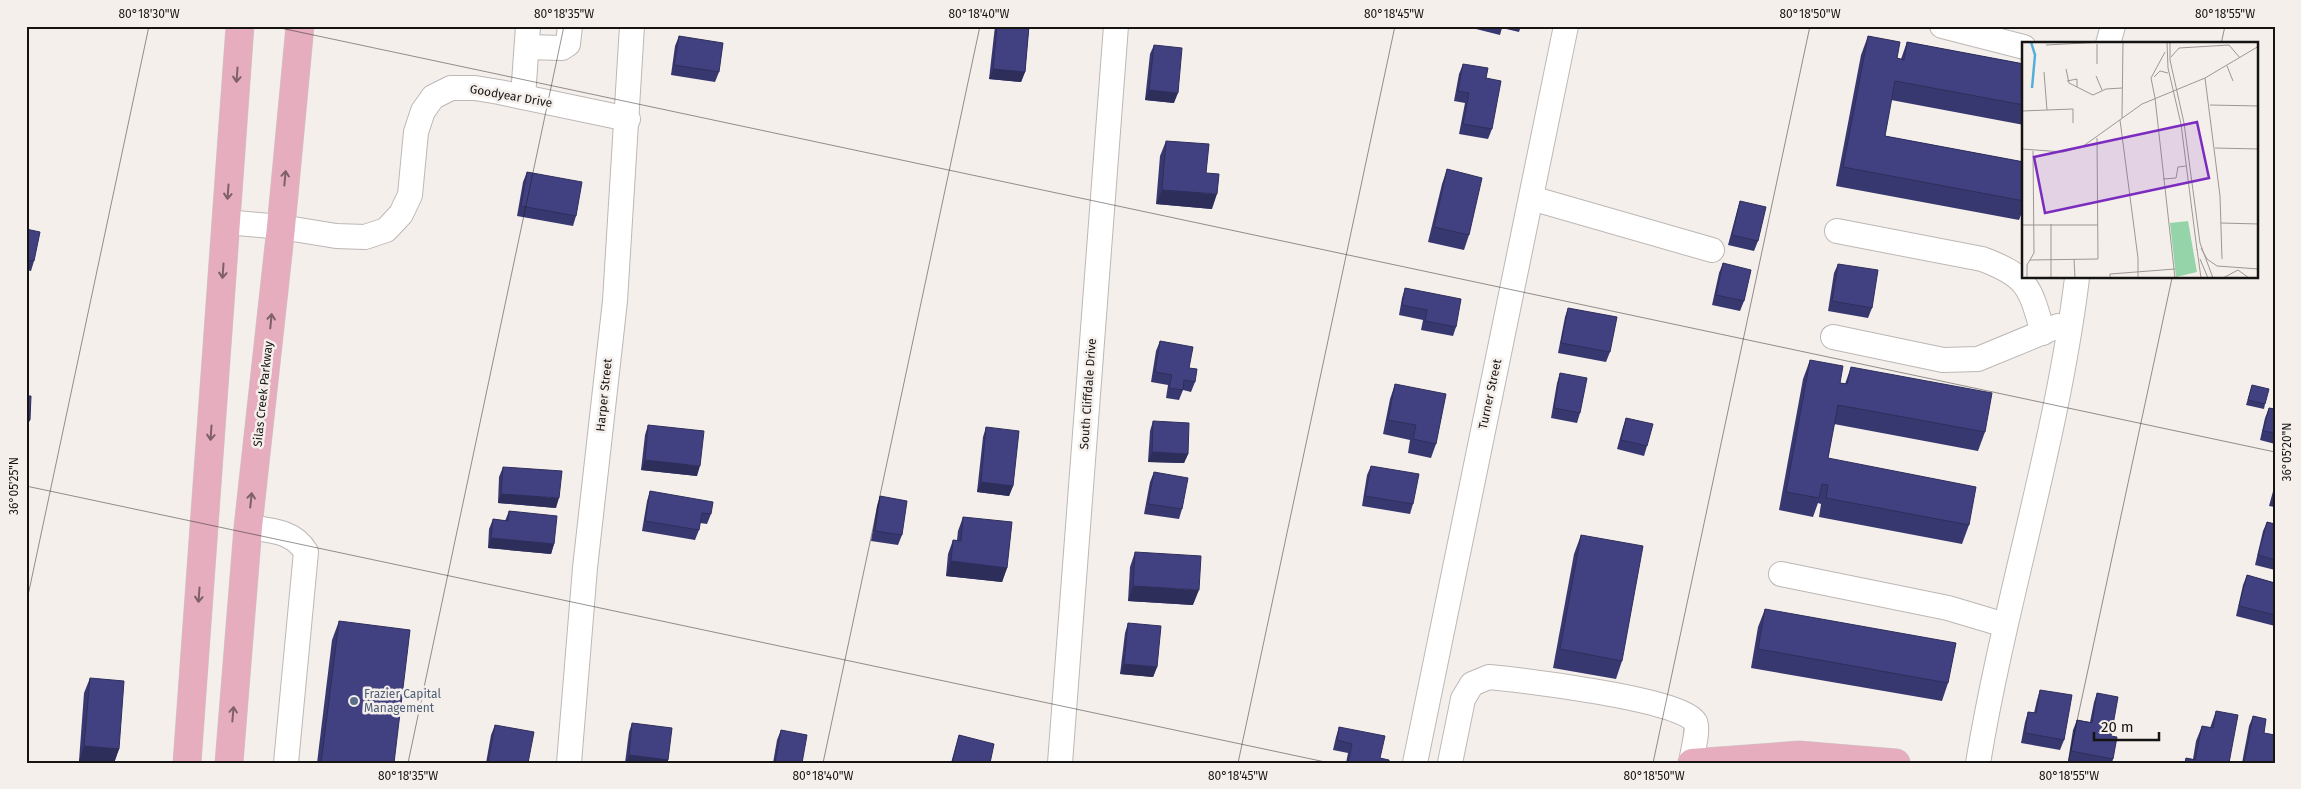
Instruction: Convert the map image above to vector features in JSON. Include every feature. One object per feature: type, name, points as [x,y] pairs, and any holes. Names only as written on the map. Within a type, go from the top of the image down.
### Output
[{"type":"main road","points":[[187,763],[240,26]]},
{"type":"main road","name":"Silas Creek Parkway","points":[[229,763],[248,527],[281,226],[300,26]]},
{"type":"main road","points":[[1691,763],[1799,755],[1896,763]]},
{"type":"street","points":[[523,97],[528,37],[562,48],[568,44],[570,26]]},
{"type":"street","name":"Harper Street","points":[[569,763],[585,568],[614,301],[628,119],[632,26]]},
{"type":"street","name":"South Cliffdale Drive","points":[[1060,763],[1116,26]]},
{"type":"street","name":"Turner Street","points":[[1415,763],[1566,26]]},
{"type":"street","points":[[1942,26],[2022,46]]},
{"type":"street","points":[[2109,42],[2113,26]]},
{"type":"street","name":"Goodyear Drive","points":[[226,222],[281,226],[336,236],[364,236],[386,230],[401,214],[410,195],[416,132],[422,111],[433,97],[451,88],[475,88],[628,119]]},
{"type":"street","points":[[1531,198],[1712,250]]},
{"type":"street","points":[[1838,232],[1982,259],[1999,266],[2015,274],[2024,282],[2033,298],[2043,333]]},
{"type":"street","points":[[1978,763],[2004,625],[2040,476],[2071,321],[2077,279]]},
{"type":"street","points":[[1833,337],[1943,360],[1978,359],[2071,321]]},
{"type":"street","points":[[248,527],[281,532],[300,542],[306,552],[286,763]]},
{"type":"street","points":[[1781,574],[1948,608],[2004,625]]},
{"type":"street","points":[[1450,763],[1463,699],[1472,684],[1489,677],[1645,700],[1691,716],[1697,726],[1691,763]]},
{"type":"building","points":[[997,26],[1029,26],[1025,72],[993,69]]},
{"type":"building","points":[[679,36],[723,43],[719,72],[674,65]]},
{"type":"building","points":[[1868,36],[1900,42],[1897,58],[1904,60],[1907,42],[2022,64],[2022,105],[1895,81],[1885,136],[2022,162],[2022,201],[1843,167]]},
{"type":"building","points":[[1154,45],[1182,48],[1178,93],[1149,90]]},
{"type":"building","points":[[1463,64],[1488,68],[1486,78],[1501,81],[1492,129],[1463,124],[1469,93],[1458,91]]},
{"type":"building","points":[[1166,141],[1209,144],[1206,173],[1219,174],[1217,194],[1162,190]]},
{"type":"building","points":[[1447,169],[1482,178],[1469,235],[1434,227]]},
{"type":"building","points":[[527,172],[582,182],[576,216],[521,206]]},
{"type":"building","points":[[1740,201],[1766,207],[1758,241],[1732,235]]},
{"type":"building","points":[[26,229],[40,232],[34,261],[26,260]]},
{"type":"building","points":[[1723,263],[1751,270],[1744,301],[1716,295]]},
{"type":"building","points":[[1838,264],[1878,270],[1872,308],[1832,301]]},
{"type":"building","points":[[1405,288],[1461,299],[1456,327],[1425,321],[1427,310],[1402,305]]},
{"type":"building","points":[[1568,308],[1617,317],[1610,352],[1561,343]]},
{"type":"building","points":[[1160,341],[1193,347],[1189,368],[1197,369],[1195,382],[1184,380],[1183,390],[1169,388],[1172,375],[1155,372]]},
{"type":"building","points":[[1810,360],[1843,366],[1840,383],[1847,384],[1851,367],[1992,393],[1985,432],[1838,405],[1828,458],[1976,487],[1969,525],[1826,498],[1828,485],[1822,484],[1819,498],[1786,492]]},
{"type":"building","points":[[1560,373],[1587,378],[1580,413],[1554,408]]},
{"type":"building","points":[[1395,384],[1446,394],[1436,444],[1413,439],[1416,425],[1388,420]]},
{"type":"building","points":[[2252,385],[2269,389],[2265,404],[2248,400]]},
{"type":"building","points":[[26,396],[31,396],[30,420],[26,420]]},
{"type":"building","points":[[2269,408],[2275,409],[2275,433],[2263,431]]},
{"type":"building","points":[[1626,418],[1653,424],[1647,446],[1621,440]]},
{"type":"building","points":[[1153,421],[1189,423],[1188,454],[1152,452]]},
{"type":"building","points":[[648,425],[704,431],[700,466],[645,460]]},
{"type":"building","points":[[986,427],[1019,431],[1013,486],[981,482]]},
{"type":"building","points":[[1371,466],[1419,474],[1413,504],[1365,496]]},
{"type":"building","points":[[503,467],[562,471],[559,498],[501,494]]},
{"type":"building","points":[[1154,472],[1188,478],[1182,509],[1148,504]]},
{"type":"building","points":[[650,491],[713,502],[711,514],[702,513],[699,530],[645,521]]},
{"type":"building","points":[[880,496],[907,501],[902,535],[875,531]]},
{"type":"building","points":[[509,511],[557,516],[554,544],[491,538],[493,519],[508,521]]},
{"type":"building","points":[[963,517],[1012,522],[1007,568],[951,561],[953,540],[961,541]]},
{"type":"building","points":[[2267,522],[2275,524],[2275,560],[2258,555]]},
{"type":"building","points":[[1581,535],[1643,546],[1622,661],[1560,649]]},
{"type":"building","points":[[1135,552],[1201,556],[1199,590],[1133,586]]},
{"type":"building","points":[[2247,575],[2275,583],[2275,615],[2239,606]]},
{"type":"building","points":[[1765,609],[1956,643],[1948,683],[1758,649]]},
{"type":"building","points":[[339,621],[410,630],[394,763],[321,763]]},
{"type":"building","points":[[1128,623],[1161,626],[1157,667],[1124,664]]},
{"type":"building","points":[[90,678],[124,681],[119,749],[84,746]]},
{"type":"building","points":[[2040,690],[2072,695],[2064,740],[2025,733],[2028,712],[2036,713]]},
{"type":"building","points":[[2097,693],[2118,697],[2111,736],[2117,737],[2113,759],[2071,751],[2077,720],[2092,723]]},
{"type":"building","points":[[2216,711],[2238,715],[2229,763],[2185,763],[2186,758],[2195,760],[2202,726],[2213,728]]},
{"type":"building","points":[[2253,716],[2266,719],[2264,733],[2275,735],[2275,763],[2244,763]]},
{"type":"building","points":[[632,723],[672,728],[668,760],[629,755]]},
{"type":"building","points":[[495,725],[534,732],[528,763],[488,762]]},
{"type":"building","points":[[1339,727],[1385,736],[1380,758],[1389,760],[1389,763],[1348,763],[1352,744],[1337,740]]},
{"type":"building","points":[[781,730],[807,735],[802,763],[775,763]]},
{"type":"building","points":[[959,735],[994,744],[990,763],[952,763]]},
{"type":"place","name":"Frazier Capital Management","points":[[354,701]]}]
